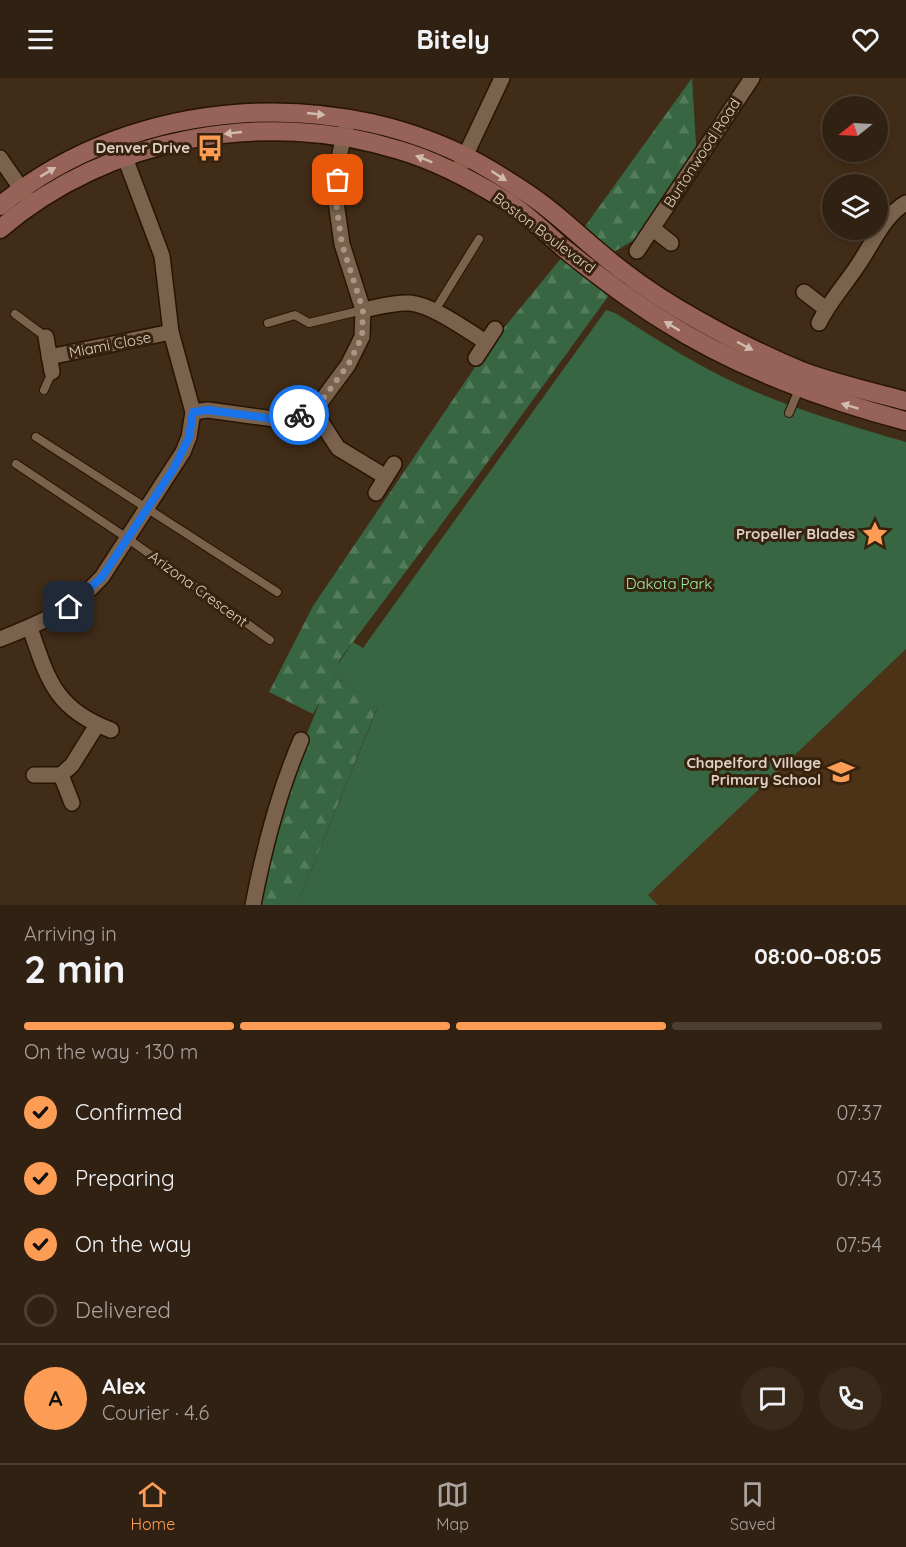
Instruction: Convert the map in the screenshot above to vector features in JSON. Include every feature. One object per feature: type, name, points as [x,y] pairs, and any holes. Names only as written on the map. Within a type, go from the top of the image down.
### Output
[{"type":"street","points":[[457,173],[502,78]]},
{"type":"street","name":"Burtonwood Road","points":[[637,250],[752,78]]},
{"type":"street","name":"Boston Boulevard","points":[[0,229],[32,205],[121,148],[163,126],[231,114],[291,112],[348,118],[403,132],[465,156],[492,171],[550,210],[578,236],[625,273],[694,319],[758,353],[836,402],[906,422]]},
{"type":"street","points":[[193,412],[208,410],[281,420],[314,411],[348,365],[362,337],[363,310],[342,244],[339,224],[337,191],[340,153],[348,118]]},
{"type":"street","name":"Boston Boulevard","points":[[0,206],[21,188],[72,158],[121,148],[233,133],[292,131],[343,137],[398,149],[457,173],[509,203],[607,281],[663,321],[728,356],[802,380],[906,401]]},
{"type":"street","points":[[0,639],[57,615],[86,594],[102,577],[183,452],[189,437],[193,412],[171,332],[162,256],[121,148]]},
{"type":"street","points":[[0,158],[32,205]]},
{"type":"street","points":[[819,323],[826,309],[888,219],[906,203]]},
{"type":"street","points":[[652,228],[671,243]]},
{"type":"street","points":[[804,292],[826,309]]},
{"type":"street","points":[[363,310],[411,303],[490,335],[476,358]]},
{"type":"street","name":"Miami Close","points":[[49,357],[171,332]]},
{"type":"street","name":"Miami Close","points":[[46,337],[52,372]]},
{"type":"street","points":[[314,411],[338,447],[386,477]]},
{"type":"street","points":[[376,493],[394,464]]},
{"type":"street","points":[[30,628],[45,670],[65,704],[81,716],[104,728],[61,775],[34,775]]},
{"type":"street","points":[[253,905],[272,822],[290,765],[301,740]]},
{"type":"street","points":[[61,775],[72,803]]},
{"type":"lane","points":[[434,312],[479,239]]},
{"type":"lane","points":[[268,323],[295,315],[309,322],[363,310]]},
{"type":"lane","name":"Miami Close","points":[[15,314],[46,337]]},
{"type":"lane","name":"Miami Close","points":[[44,390],[52,372]]},
{"type":"lane","points":[[789,413],[802,380]]},
{"type":"lane","points":[[36,437],[277,592]]},
{"type":"lane","name":"Arizona Crescent","points":[[16,464],[127,538],[270,640]]},
{"type":"shaded area","name":"Chapelford Village Primary School","points":[[906,649],[906,905],[658,905],[648,895]]},
{"type":"green space","points":[[692,78],[697,161],[636,239],[610,254],[578,236]]},
{"type":"green space","points":[[567,251],[615,287],[341,658],[333,674],[377,708],[297,905],[251,905],[272,822],[320,701],[313,714],[269,692],[313,606],[490,345]]},
{"type":"green space","name":"Dakota Park","points":[[606,310],[615,313],[697,363],[747,388],[814,414],[906,442],[906,649],[648,895],[658,905],[297,905],[377,709],[332,673],[353,642],[363,648]]},
{"type":"way so far","points":[[299,415],[314,411],[348,365],[362,337],[363,310],[342,244],[336,202],[338,180]]},
{"type":"place","name":"Denver Drive","points":[[210,148]]},
{"type":"place","name":"Propeller Blades","points":[[875,534]]},
{"type":"place","name":"Chapelford Village Primary School","points":[[841,772]]},
{"type":"route","points":[[69,607],[102,577],[174,468],[189,437],[193,412],[208,410],[281,420],[299,415]]}]
